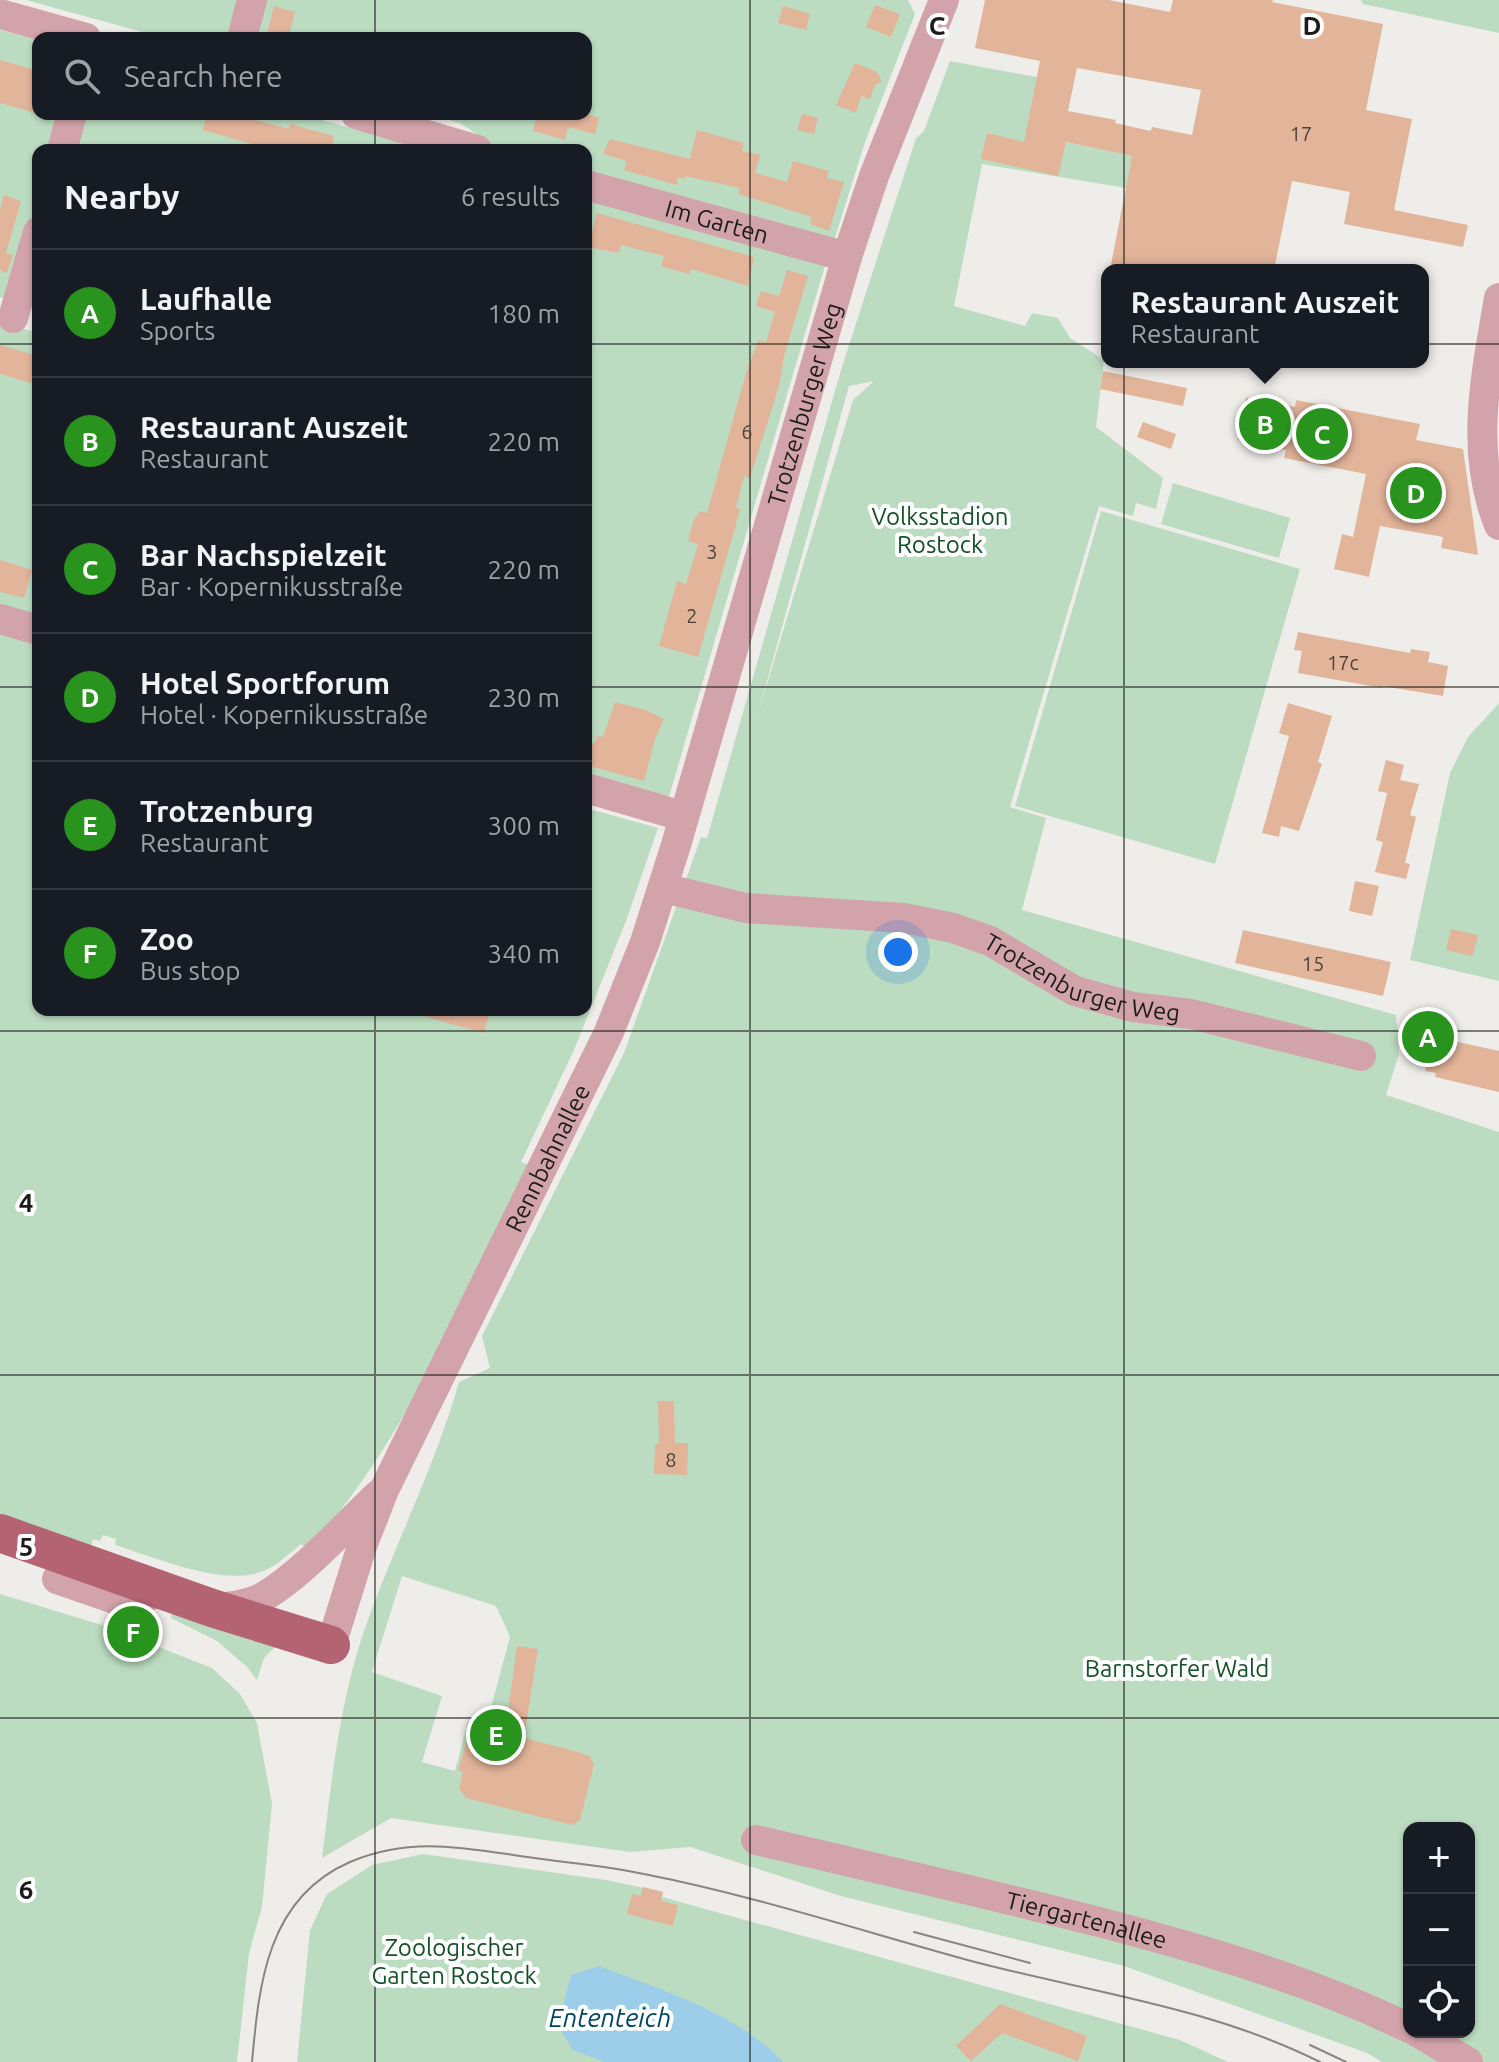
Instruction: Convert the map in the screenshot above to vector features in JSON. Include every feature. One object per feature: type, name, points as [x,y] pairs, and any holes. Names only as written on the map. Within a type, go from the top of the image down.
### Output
[{"type":"main road","points":[[0,1533],[212,1608],[331,1645]]},
{"type":"street","points":[[244,32],[252,0]]},
{"type":"street","name":"Trotzenburger Weg","points":[[677,814],[847,257],[874,176],[944,0]]},
{"type":"street","points":[[0,14],[64,32]]},
{"type":"street","points":[[64,144],[70,120]]},
{"type":"street","points":[[376,120],[457,144]]},
{"type":"street","name":"Im Garten","points":[[592,187],[847,257]]},
{"type":"street","points":[[17,319],[32,257]]},
{"type":"street","points":[[1499,298],[1481,418],[1485,481],[1499,525]]},
{"type":"street","points":[[0,619],[32,628]]},
{"type":"street","points":[[592,790],[677,814]]},
{"type":"street","name":"Rennbahnallee","points":[[331,1645],[362,1546],[384,1490],[609,1032],[663,888],[677,814]]},
{"type":"street","name":"Trotzenburger Weg","points":[[663,888],[746,908],[904,918],[953,928],[990,941],[1075,991],[1133,1007],[1191,1014],[1361,1056]]},
{"type":"street","name":"Rennbahnallee","points":[[212,1608],[236,1607],[261,1598],[283,1583],[384,1490]]},
{"type":"street","points":[[57,1579],[132,1605],[160,1590]]},
{"type":"street","name":"Tiergartenallee","points":[[756,1840],[1011,1899],[1179,1943],[1275,1972],[1371,2009],[1403,2025]]},
{"type":"street","points":[[1427,2038],[1468,2062]]},
{"type":"green space","points":[[26,0],[241,0],[233,32],[142,32]]},
{"type":"green space","points":[[261,0],[908,0],[915,14],[865,142],[834,241],[592,174],[592,144],[491,144],[460,123],[449,120],[592,120],[592,32],[253,32]]},
{"type":"green space","points":[[1361,0],[1499,0],[1499,33],[1363,4]]},
{"type":"green space","points":[[0,30],[32,38],[32,120],[66,120],[60,144],[32,144],[32,240],[15,302],[0,297]]},
{"type":"green space","name":"Barnstorfer Wald","points":[[950,61],[1073,84],[1072,92],[1035,85],[1056,140],[1132,156],[1126,188],[982,164],[954,306],[1025,326],[1032,313],[1058,318],[1070,338],[1101,358],[1103,368],[1096,427],[1163,478],[1156,509],[1136,503],[1133,516],[1099,506],[1010,807],[1046,818],[1022,910],[1396,1015],[1399,1054],[1386,1095],[1499,1132],[1499,2062],[1382,2062],[1367,2053],[1124,1966],[841,1896],[690,1847],[630,1852],[391,1818],[322,1858],[344,1706],[369,1617],[439,1442],[459,1382],[490,1368],[482,1336],[624,1053],[701,837],[707,838],[841,370],[916,138],[924,131]],"holes":[[[874,381],[853,400],[757,717],[849,386]],[[402,1576],[496,1606],[510,1637],[486,1726],[468,1721],[455,1771],[422,1762],[442,1696],[372,1672]]]},
{"type":"green space","points":[[74,120],[322,120],[409,144],[67,144]]},
{"type":"green space","points":[[592,201],[826,262],[668,800],[592,778]]},
{"type":"green space","points":[[0,322],[32,331],[32,614],[0,605]]},
{"type":"green space","points":[[1173,483],[1290,518],[1279,558],[1161,524]]},
{"type":"green space","points":[[1101,511],[1300,569],[1215,864],[1015,806]]},
{"type":"green space","points":[[0,634],[32,643],[32,1016],[588,1016],[521,1162],[528,1165],[431,1366],[375,1462],[308,1549],[301,1544],[274,1566],[261,1572],[221,1575],[115,1545],[116,1539],[103,1535],[100,1541],[93,1539],[91,1547],[0,1517]]},
{"type":"green space","points":[[1499,703],[1499,981],[1410,960],[1450,773],[1468,737]]},
{"type":"green space","points":[[592,810],[658,828],[626,921],[592,1005]]},
{"type":"green space","points":[[0,1594],[115,1629],[113,1637],[125,1641],[128,1635],[212,1668],[240,1694],[257,1723],[272,1804],[262,1907],[249,1953],[237,2062],[0,2062]]},
{"type":"green space","points":[[175,1612],[275,1647],[264,1658],[257,1680],[217,1641],[171,1618]]},
{"type":"green space","name":"Zoologischer Garten Rostock","points":[[423,1854],[606,1880],[663,1892],[662,1897],[1180,2040],[1228,2062],[297,2062],[310,1930],[327,1894],[372,1865]]},
{"type":"water","name":"Ententeich","points":[[599,1966],[721,2016],[783,2062],[604,2062],[573,2050],[558,2025],[571,1975]]},
{"type":"building","points":[[985,0],[1109,0],[1170,12],[1173,0],[1273,0],[1383,24],[1366,110],[1412,119],[1394,210],[1468,225],[1463,247],[1344,224],[1350,192],[1292,181],[1275,264],[1111,264],[1132,156],[1066,142],[1058,176],[981,159],[987,133],[1024,142],[1040,61],[975,48]],"holes":[[[1077,68],[1201,90],[1192,135],[1152,127],[1151,131],[1115,123],[1116,120],[1068,111]]]},
{"type":"building","points":[[875,5],[900,14],[891,37],[866,27]]},
{"type":"building","points":[[274,6],[295,12],[290,32],[268,32]]},
{"type":"building","points":[[783,6],[810,14],[806,30],[778,23]]},
{"type":"building","points":[[0,60],[32,69],[32,112],[0,103]]},
{"type":"building","points":[[855,63],[877,72],[882,81],[875,85],[870,99],[861,96],[856,113],[836,105]]},
{"type":"building","points":[[802,114],[818,118],[814,134],[797,130]]},
{"type":"building","points":[[599,118],[595,134],[568,127],[565,140],[533,131],[536,120]]},
{"type":"building","points":[[206,120],[256,120],[289,129],[290,124],[334,136],[332,144],[253,144],[203,130]]},
{"type":"building","points":[[697,130],[744,143],[742,151],[760,155],[755,173],[787,182],[793,161],[829,171],[827,178],[844,182],[829,231],[810,224],[812,217],[738,194],[740,188],[685,176],[685,179],[678,177],[677,185],[624,170],[627,161],[603,154],[610,139],[690,159]]},
{"type":"building","points":[[4,195],[21,201],[6,253],[13,255],[7,273],[0,270],[0,210]]},
{"type":"building","points":[[597,213],[754,257],[748,286],[691,269],[690,274],[670,269],[661,266],[664,256],[621,245],[619,253],[592,248]]},
{"type":"building","points":[[787,270],[808,276],[784,356],[779,386],[750,478],[744,476],[736,508],[740,509],[698,657],[659,646],[677,581],[686,584],[698,544],[688,541],[695,516],[699,511],[707,513],[746,373],[758,340],[766,342],[775,312],[756,306],[761,291],[779,296]]},
{"type":"building","points":[[0,345],[32,354],[32,383],[0,374]]},
{"type":"building","points":[[1103,371],[1187,388],[1183,406],[1100,389]]},
{"type":"building","points":[[1246,398],[1295,407],[1296,400],[1420,424],[1416,440],[1463,449],[1478,555],[1441,548],[1443,537],[1380,526],[1369,577],[1334,569],[1342,534],[1353,537],[1366,474],[1284,458],[1286,450],[1238,440]]},
{"type":"building","points":[[1143,422],[1176,434],[1171,449],[1137,437]]},
{"type":"building","points":[[0,560],[32,570],[24,598],[0,592]]},
{"type":"building","points":[[1298,632],[1410,653],[1411,649],[1430,652],[1428,662],[1448,666],[1443,696],[1298,673],[1302,651],[1294,650]]},
{"type":"building","points":[[615,702],[646,710],[664,719],[655,739],[644,781],[592,767],[592,743],[595,743],[597,736],[603,737]]},
{"type":"building","points":[[1288,703],[1332,716],[1318,762],[1322,764],[1299,831],[1281,826],[1279,837],[1262,833],[1289,736],[1279,733]]},
{"type":"building","points":[[1386,760],[1404,765],[1400,780],[1419,784],[1410,815],[1416,817],[1405,863],[1410,864],[1406,879],[1375,872],[1383,842],[1376,840],[1387,793],[1378,791]]},
{"type":"building","points":[[1355,881],[1379,886],[1372,916],[1349,911]]},
{"type":"building","points":[[1451,929],[1478,935],[1473,956],[1446,950]]},
{"type":"building","points":[[1243,930],[1391,962],[1383,996],[1235,963]]},
{"type":"building","points":[[423,1016],[488,1016],[484,1033]]},
{"type":"building","points":[[1403,1020],[1440,1038],[1499,1051],[1499,1092],[1435,1077],[1436,1073],[1425,1071],[1430,1050],[1401,1024]]},
{"type":"building","points":[[658,1401],[674,1401],[675,1443],[688,1443],[687,1475],[654,1474],[655,1444],[659,1444]]},
{"type":"building","points":[[517,1646],[538,1649],[524,1738],[589,1756],[594,1764],[580,1820],[572,1825],[466,1798],[459,1789],[463,1772],[458,1770],[471,1726],[486,1730],[494,1707],[508,1711]]},
{"type":"building","points":[[643,1887],[663,1892],[661,1901],[678,1905],[673,1926],[627,1914],[632,1894],[641,1896]]},
{"type":"building","points":[[1000,2004],[1087,2036],[1078,2061],[1002,2033],[971,2061],[956,2046]]},
{"type":"tram line","points":[[252,2062],[259,2003],[272,1946],[284,1921],[301,1897],[322,1878],[350,1862],[373,1854],[419,1846],[464,1848],[603,1867],[728,1893],[975,1962],[1194,2015],[1279,2043],[1320,2062]]},
{"type":"tram line","points":[[914,1932],[1030,1963]]},
{"type":"tram line","points":[[1310,2045],[1346,2062]]},
{"type":"place","name":"Restaurant Auszeit","points":[[1265,424]]},
{"type":"place","name":"Bar Nachspielzeit","points":[[1322,434]]},
{"type":"place","name":"Hotel Sportforum","points":[[1416,493]]},
{"type":"place","name":"Laufhalle","points":[[1428,1037]]},
{"type":"place","name":"Zoo","points":[[133,1632]]},
{"type":"place","name":"Trotzenburg","points":[[496,1735]]},
{"type":"park label","name":"Volksstadion Rostock","points":[[940,530]]}]
